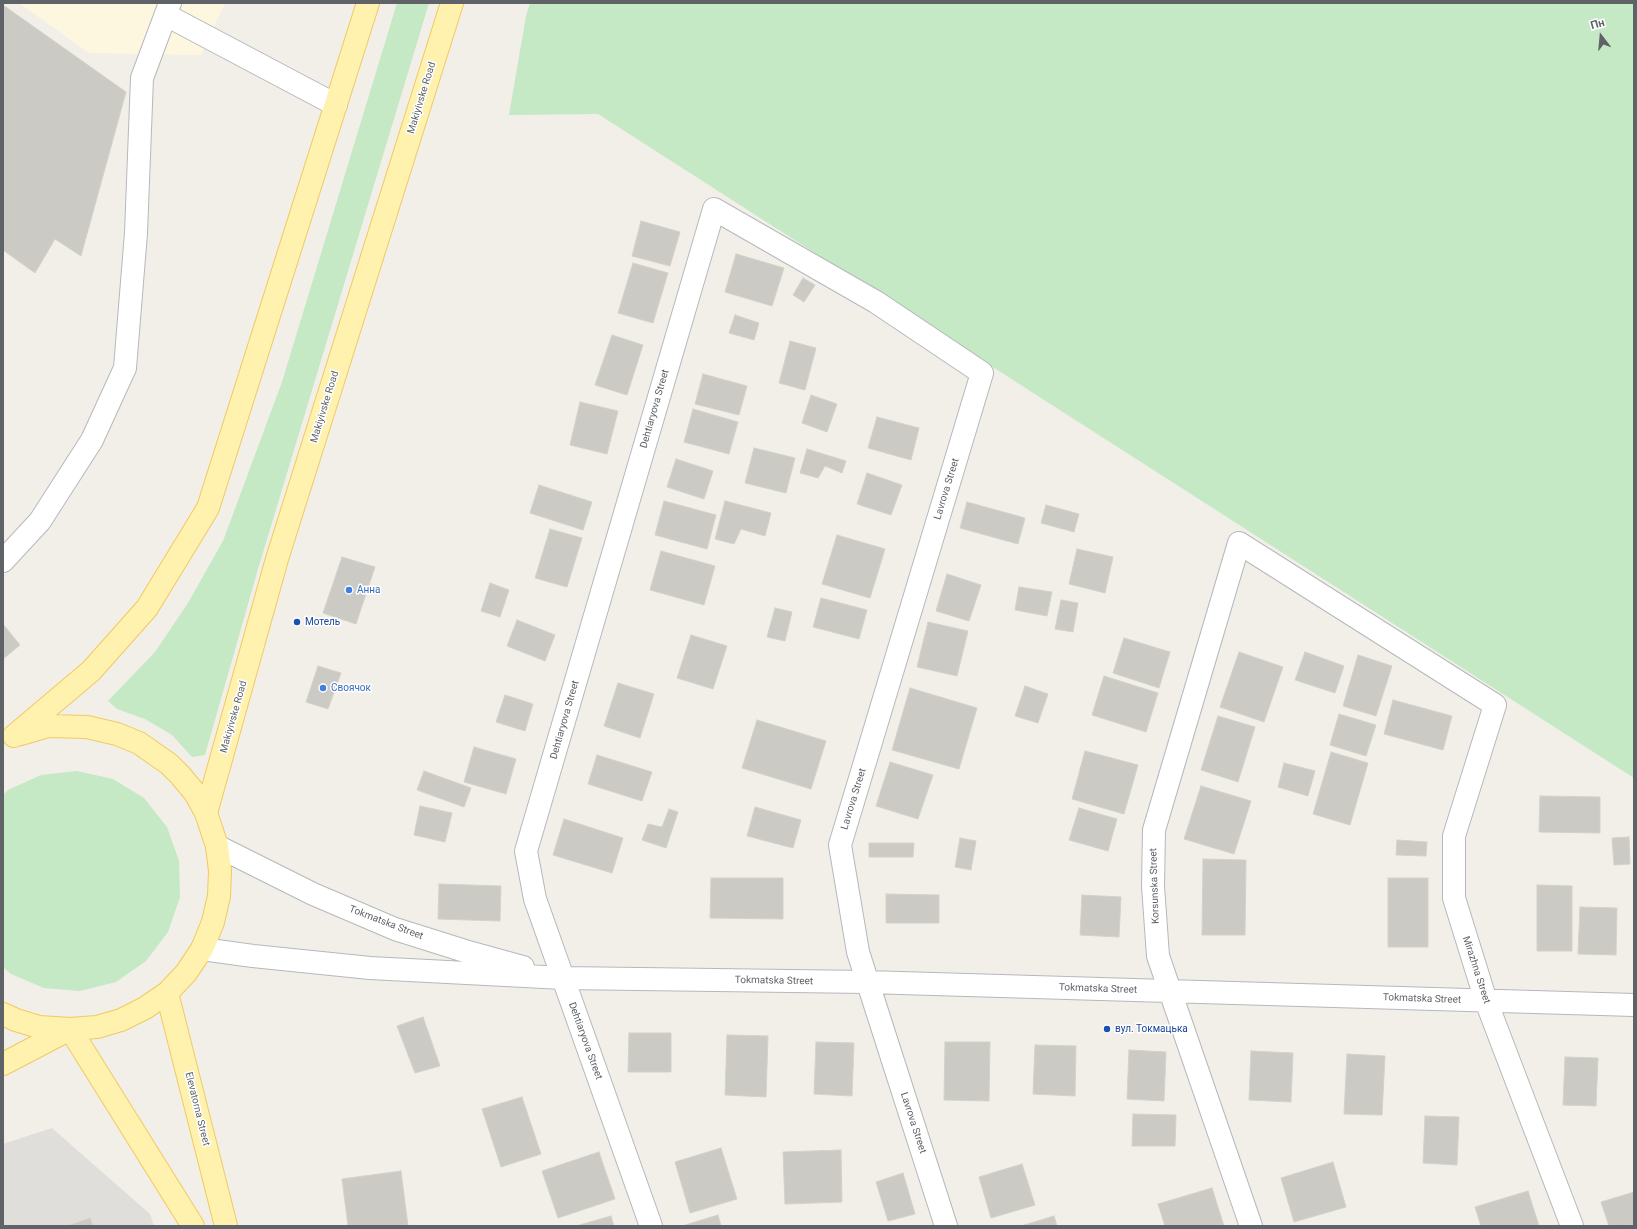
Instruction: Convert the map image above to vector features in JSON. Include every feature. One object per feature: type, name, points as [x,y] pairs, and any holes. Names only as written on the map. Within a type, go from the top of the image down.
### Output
[{"type":"main road","points":[[8,739],[91,671],[147,608],[208,508],[368,3]]},
{"type":"main road","name":"Makiyivske Road","points":[[206,813],[278,559],[452,3]]},
{"type":"main road","points":[[3,1014],[16,1020],[39,1027],[70,1030],[97,1027],[122,1020],[145,1008],[167,993],[186,973],[202,949],[213,922],[219,896],[220,871],[217,846],[206,813],[195,793],[169,764],[138,743],[117,734],[87,727],[48,726],[8,739]]},
{"type":"main road","name":"Elevatorna Street","points":[[167,993],[226,1226]]},
{"type":"main road","points":[[3,1064],[70,1030]]},
{"type":"main road","points":[[70,1030],[193,1226]]},
{"type":"street","points":[[3,561],[40,521],[92,440],[125,368],[136,233],[142,78],[168,9],[336,105]]},
{"type":"street","name":"Dehtiaryova Street","points":[[651,1226],[535,899],[526,852],[714,209],[876,302],[982,373]]},
{"type":"street","name":"Lavrova Street","points":[[946,1226],[858,952],[840,845],[982,373]]},
{"type":"street","name":"Korsunska Street","points":[[1251,1226],[1158,956],[1153,886],[1154,830],[1239,543],[1495,705]]},
{"type":"street","name":"Mirazhna Street","points":[[1495,705],[1454,836],[1454,898],[1486,1001],[1572,1226]]},
{"type":"street","name":"Tokmatska Street","points":[[217,846],[313,894],[395,929],[465,951],[563,978]]},
{"type":"street","name":"Tokmatska Street","points":[[202,949],[253,956],[370,968],[563,978],[867,982],[1634,1005]]},
{"type":"shaded area","points":[[19,3],[225,3],[201,55],[89,53]]},
{"type":"shaded area","points":[[52,1128],[150,1214],[154,1226],[3,1226],[3,1144]]},
{"type":"green space","points":[[397,3],[429,3],[258,569],[205,755],[192,757],[172,735],[145,719],[117,709],[108,701],[155,652],[188,603],[223,541],[282,382]]},
{"type":"green space","points":[[530,3],[1634,3],[1634,778],[598,114],[509,115],[526,16]]},
{"type":"green space","points":[[77,771],[113,779],[144,798],[167,827],[179,861],[180,897],[168,932],[146,961],[116,982],[80,991],[44,988],[11,974],[3,967],[3,795],[8,790],[41,775]]},
{"type":"building","points":[[3,5],[126,92],[81,256],[55,239],[35,273],[3,250]]},
{"type":"building","points":[[641,221],[680,232],[670,266],[632,256]]},
{"type":"building","points":[[736,254],[784,268],[772,306],[725,292]]},
{"type":"building","points":[[633,263],[668,273],[653,323],[618,313]]},
{"type":"building","points":[[803,278],[815,285],[804,302],[793,295]]},
{"type":"building","points":[[735,315],[759,323],[754,340],[729,333]]},
{"type":"building","points":[[612,335],[643,345],[627,395],[595,385]]},
{"type":"building","points":[[790,341],[816,348],[805,390],[779,383]]},
{"type":"building","points":[[703,374],[747,386],[739,415],[695,404]]},
{"type":"building","points":[[811,395],[837,404],[827,432],[802,423]]},
{"type":"building","points":[[580,402],[618,411],[607,454],[570,445]]},
{"type":"building","points":[[693,409],[738,422],[729,454],[684,442]]},
{"type":"building","points":[[877,417],[919,428],[911,460],[868,448]]},
{"type":"building","points":[[754,448],[795,458],[786,493],[745,483]]},
{"type":"building","points":[[807,449],[846,461],[842,473],[825,466],[818,478],[800,473]]},
{"type":"building","points":[[676,459],[713,471],[704,499],[667,487]]},
{"type":"building","points":[[867,473],[902,485],[891,515],[857,504]]},
{"type":"building","points":[[539,485],[592,502],[583,530],[530,513]]},
{"type":"building","points":[[664,501],[716,515],[707,549],[655,535]]},
{"type":"building","points":[[725,501],[771,513],[765,536],[741,529],[734,544],[715,539]]},
{"type":"building","points":[[967,502],[1025,518],[1018,544],[960,528]]},
{"type":"building","points":[[1046,505],[1079,514],[1074,532],[1041,523]]},
{"type":"building","points":[[550,529],[582,538],[567,587],[535,578]]},
{"type":"building","points":[[837,535],[885,549],[870,598],[822,584]]},
{"type":"building","points":[[1077,549],[1113,557],[1105,593],[1069,584]]},
{"type":"building","points":[[661,551],[715,566],[704,605],[650,590]]},
{"type":"building","name":"Анна","points":[[342,557],[375,567],[356,624],[323,613]]},
{"type":"building","points":[[947,574],[981,585],[969,621],[936,611]]},
{"type":"building","points":[[490,583],[509,590],[500,617],[481,611]]},
{"type":"building","points":[[1019,587],[1052,592],[1047,616],[1015,610]]},
{"type":"building","points":[[821,598],[867,610],[859,639],[813,627]]},
{"type":"building","points":[[1061,600],[1078,603],[1073,632],[1055,629]]},
{"type":"building","points":[[775,608],[792,612],[785,641],[767,637]]},
{"type":"building","points":[[517,620],[555,635],[545,661],[507,646]]},
{"type":"building","points":[[928,622],[968,631],[957,676],[917,667]]},
{"type":"building","points":[[3,624],[20,645],[3,659]]},
{"type":"building","points":[[691,635],[727,646],[713,689],[677,678]]},
{"type":"building","points":[[1124,638],[1170,652],[1159,688],[1113,673]]},
{"type":"building","points":[[1239,652],[1283,667],[1264,722],[1220,707]]},
{"type":"building","points":[[1305,652],[1344,666],[1335,693],[1295,680]]},
{"type":"building","points":[[1358,655],[1392,666],[1376,716],[1343,706]]},
{"type":"building","name":"Своячок","points":[[318,666],[341,673],[328,709],[306,702]]},
{"type":"building","points":[[1104,676],[1158,693],[1146,732],[1092,715]]},
{"type":"building","points":[[618,683],[654,694],[640,738],[604,726]]},
{"type":"building","points":[[1025,686],[1048,694],[1038,723],[1015,716]]},
{"type":"building","points":[[910,688],[977,708],[959,769],[892,750]]},
{"type":"building","points":[[505,695],[533,704],[525,731],[496,722]]},
{"type":"building","points":[[1393,700],[1452,716],[1443,750],[1384,734]]},
{"type":"building","points":[[1339,714],[1376,725],[1366,756],[1330,745]]},
{"type":"building","points":[[1218,716],[1255,727],[1238,782],[1201,770]]},
{"type":"building","points":[[757,720],[826,741],[811,789],[742,768]]},
{"type":"building","points":[[474,747],[516,759],[506,794],[464,782]]},
{"type":"building","points":[[1085,751],[1138,765],[1124,814],[1072,799]]},
{"type":"building","points":[[1331,752],[1368,763],[1350,825],[1313,814]]},
{"type":"building","points":[[597,755],[652,772],[642,801],[588,784]]},
{"type":"building","points":[[890,762],[933,775],[918,819],[876,806]]},
{"type":"building","points":[[1284,763],[1315,771],[1308,796],[1278,787]]},
{"type":"building","points":[[424,771],[471,788],[464,807],[417,790]]},
{"type":"building","points":[[1201,786],[1251,801],[1234,854],[1184,839]]},
{"type":"building","points":[[1540,796],[1600,797],[1600,833],[1539,832]]},
{"type":"building","points":[[420,806],[452,813],[445,842],[414,835]]},
{"type":"building","points":[[755,807],[801,820],[793,848],[747,836]]},
{"type":"building","points":[[1079,808],[1117,819],[1108,851],[1069,840]]},
{"type":"building","points":[[669,809],[678,812],[666,848],[642,840],[648,824],[662,827]]},
{"type":"building","points":[[564,819],[623,838],[612,873],[553,855]]},
{"type":"building","points":[[1629,837],[1630,864],[1614,865],[1612,838]]},
{"type":"building","points":[[960,838],[976,841],[971,870],[955,867]]},
{"type":"building","points":[[1397,840],[1427,842],[1426,856],[1396,855]]},
{"type":"building","points":[[869,843],[914,843],[913,857],[869,857]]},
{"type":"building","points":[[1203,859],[1246,860],[1245,935],[1202,935]]},
{"type":"building","points":[[711,878],[783,878],[783,919],[710,918]]},
{"type":"building","points":[[1388,878],[1428,878],[1428,947],[1388,947]]},
{"type":"building","points":[[439,884],[501,886],[500,921],[438,919]]},
{"type":"building","points":[[1537,885],[1572,886],[1572,951],[1537,951]]},
{"type":"building","points":[[886,894],[939,895],[939,923],[886,923]]},
{"type":"building","points":[[1082,895],[1121,897],[1119,937],[1080,935]]},
{"type":"building","points":[[1580,907],[1617,908],[1616,955],[1578,954]]},
{"type":"building","points":[[423,1017],[440,1066],[415,1073],[397,1026]]},
{"type":"building","points":[[629,1033],[671,1033],[671,1072],[628,1072]]},
{"type":"building","points":[[727,1035],[768,1036],[766,1097],[725,1095]]},
{"type":"building","points":[[816,1042],[854,1043],[852,1096],[814,1094]]},
{"type":"building","points":[[945,1042],[990,1042],[989,1101],[944,1100]]},
{"type":"building","points":[[1035,1045],[1076,1046],[1075,1096],[1033,1094]]},
{"type":"building","points":[[1129,1050],[1166,1052],[1164,1101],[1127,1099]]},
{"type":"building","points":[[1251,1051],[1293,1053],[1291,1102],[1249,1100]]},
{"type":"building","points":[[1347,1054],[1385,1056],[1382,1115],[1344,1114]]},
{"type":"building","points":[[1565,1057],[1598,1058],[1596,1106],[1563,1105]]},
{"type":"building","points":[[522,1097],[541,1154],[501,1167],[482,1109]]},
{"type":"building","points":[[1133,1114],[1176,1115],[1175,1146],[1132,1146]]},
{"type":"building","points":[[1425,1116],[1459,1117],[1457,1165],[1423,1163]]},
{"type":"building","points":[[721,1148],[737,1199],[690,1213],[675,1162]]},
{"type":"building","points":[[841,1150],[842,1202],[785,1204],[783,1152]]},
{"type":"building","points":[[599,1152],[615,1199],[558,1218],[542,1171]]},
{"type":"building","points":[[1333,1162],[1346,1207],[1294,1222],[1281,1178]]},
{"type":"building","points":[[1022,1164],[1035,1205],[991,1218],[979,1177]]},
{"type":"building","points":[[401,1171],[408,1226],[348,1226],[342,1179]]},
{"type":"building","points":[[903,1173],[915,1214],[888,1221],[876,1182]]},
{"type":"building","points":[[1212,1188],[1224,1226],[1165,1226],[1158,1204]]},
{"type":"building","points":[[1528,1191],[1539,1226],[1481,1226],[1475,1207]]},
{"type":"building","points":[[1634,1192],[1634,1224],[1627,1226],[1609,1226],[1601,1202]]},
{"type":"building","points":[[718,1215],[721,1226],[682,1226]]},
{"type":"building","points":[[611,1216],[614,1226],[576,1226]]},
{"type":"building","points":[[1054,1216],[1057,1226],[1021,1226]]},
{"type":"building","points":[[90,1218],[93,1226],[68,1226]]},
{"type":"place","name":"Анна","points":[[349,590]]},
{"type":"place","name":"Мотель","points":[[297,622]]},
{"type":"place","name":"Своячок","points":[[323,688]]},
{"type":"place","name":"вул. Токмацька","points":[[1107,1029]]}]
